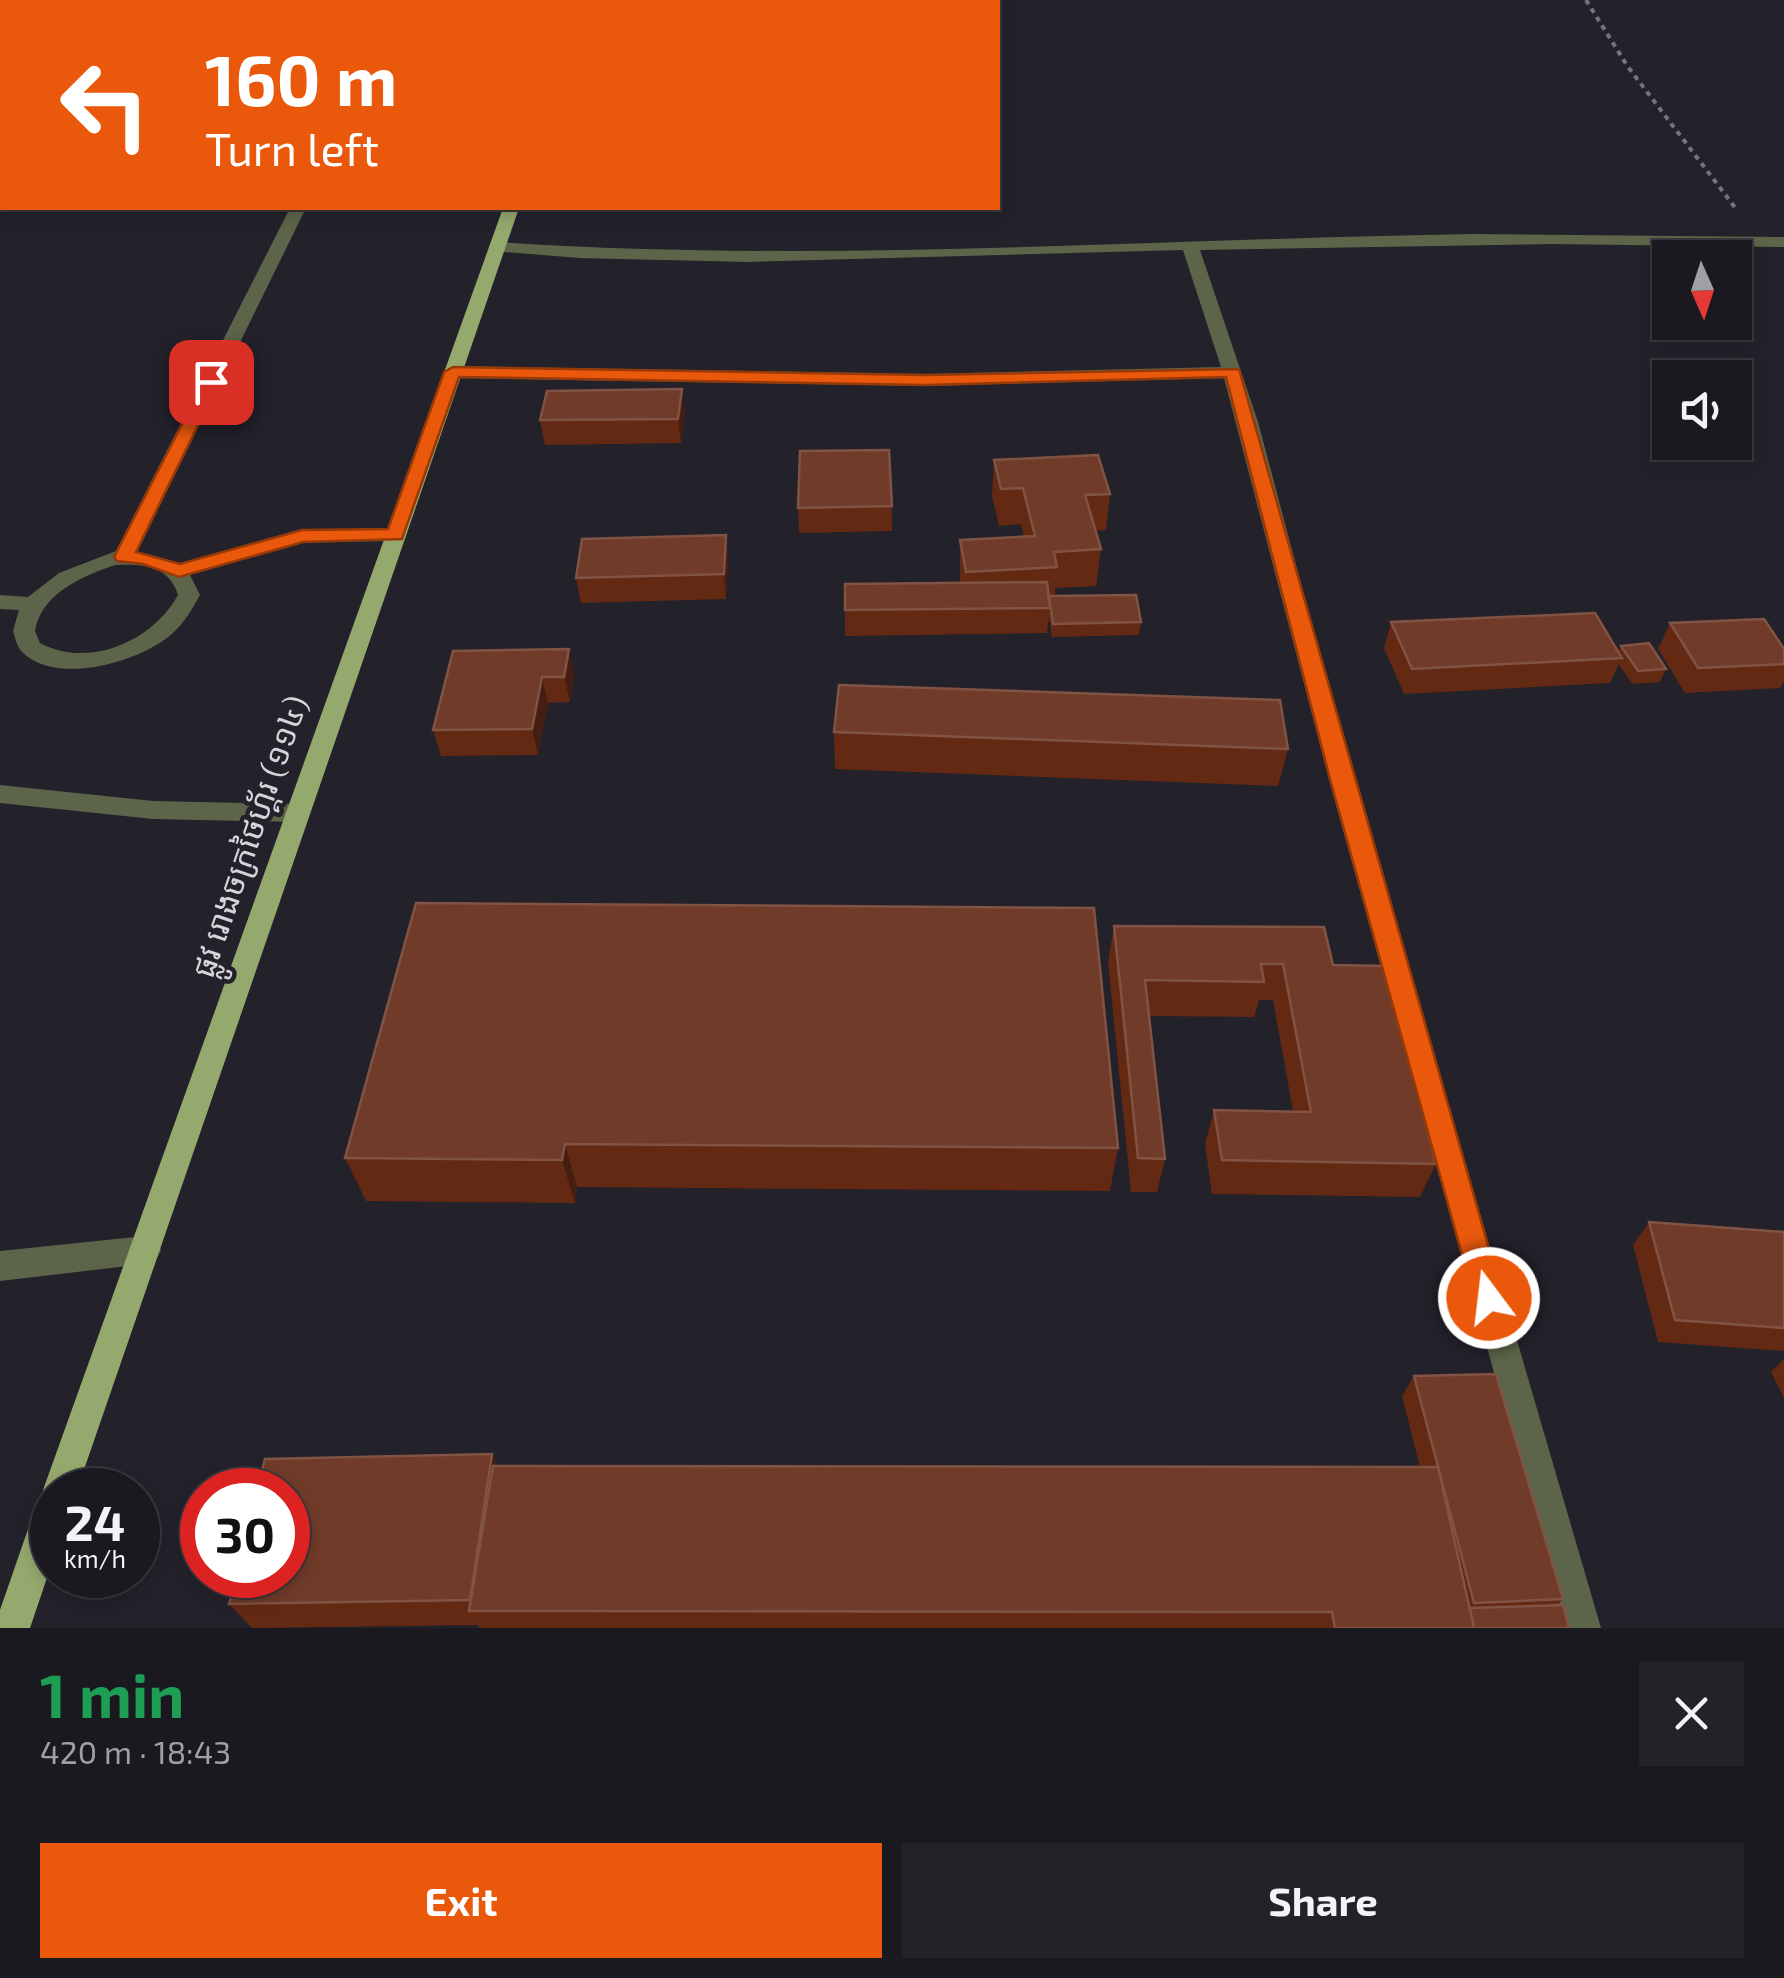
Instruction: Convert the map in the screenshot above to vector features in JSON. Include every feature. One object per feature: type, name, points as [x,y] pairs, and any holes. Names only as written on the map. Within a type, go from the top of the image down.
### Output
[{"type":"main road","name":"ផ្លូវ រោងចក្រថៃហ្គ័រ (១១៤)","points":[[68,1468],[510,210]]},
{"type":"main road","points":[[11,1610],[30,1565]]},
{"type":"street","points":[[124,557],[297,210]]},
{"type":"street","points":[[497,247],[619,257],[951,255],[1190,246],[1784,242]]},
{"type":"street","points":[[1190,246],[1233,372],[1341,779],[1583,1628]]},
{"type":"street","points":[[453,372],[926,380],[1233,372]]},
{"type":"street","points":[[179,571],[189,596],[173,624],[156,638],[109,656],[61,659],[28,645],[20,633],[19,619],[38,590],[77,567],[124,557],[146,558],[179,571],[302,536],[396,535]]},
{"type":"street","points":[[0,602],[26,604]]},
{"type":"street","points":[[0,794],[153,810],[298,813]]},
{"type":"street","points":[[0,1266],[145,1250]]},
{"type":"path","points":[[1586,0],[1628,67],[1761,241]]},
{"type":"building","points":[[682,389],[678,419],[540,420],[547,391]]},
{"type":"building","points":[[889,450],[892,506],[798,508],[800,451]]},
{"type":"building","points":[[1098,455],[1110,494],[1085,495],[1101,549],[1054,552],[1057,567],[966,572],[960,540],[1035,536],[1023,488],[1001,489],[994,460]]},
{"type":"building","points":[[726,535],[724,574],[576,578],[582,539]]},
{"type":"building","points":[[1047,582],[1050,608],[845,610],[845,584]]},
{"type":"building","points":[[1136,595],[1141,622],[1053,624],[1049,596]]},
{"type":"building","points":[[1595,613],[1622,658],[1412,669],[1391,622]]},
{"type":"building","points":[[1764,619],[1784,649],[1784,664],[1698,668],[1670,623]]},
{"type":"building","points":[[1649,643],[1666,669],[1638,671],[1621,646]]},
{"type":"building","points":[[569,649],[564,677],[542,677],[532,729],[433,730],[453,651]]},
{"type":"building","points":[[839,685],[1280,700],[1288,749],[834,732]]},
{"type":"building","points":[[416,903],[1094,908],[1118,1148],[565,1144],[562,1160],[345,1158]]},
{"type":"building","points":[[1114,926],[1324,927],[1333,965],[1387,966],[1436,1164],[1222,1160],[1214,1110],[1311,1112],[1283,964],[1261,964],[1264,982],[1145,980],[1165,1159],[1138,1158]]},
{"type":"building","points":[[1649,1222],[1784,1232],[1784,1328],[1675,1320]]},
{"type":"building","points":[[1496,1374],[1563,1599],[1474,1603],[1414,1376]]},
{"type":"building","points":[[492,1454],[470,1600],[229,1604],[231,1598],[310,1598],[310,1468],[263,1468],[265,1459]]},
{"type":"building","points":[[493,1466],[1438,1467],[1474,1628],[1335,1628],[1332,1612],[469,1611]]},
{"type":"building","points":[[1563,1605],[1569,1628],[1474,1628],[1470,1608]]},
{"type":"route","points":[[211,382],[124,557],[146,558],[179,571],[302,536],[396,535],[453,372],[926,380],[1233,372],[1341,779],[1489,1298]]}]
